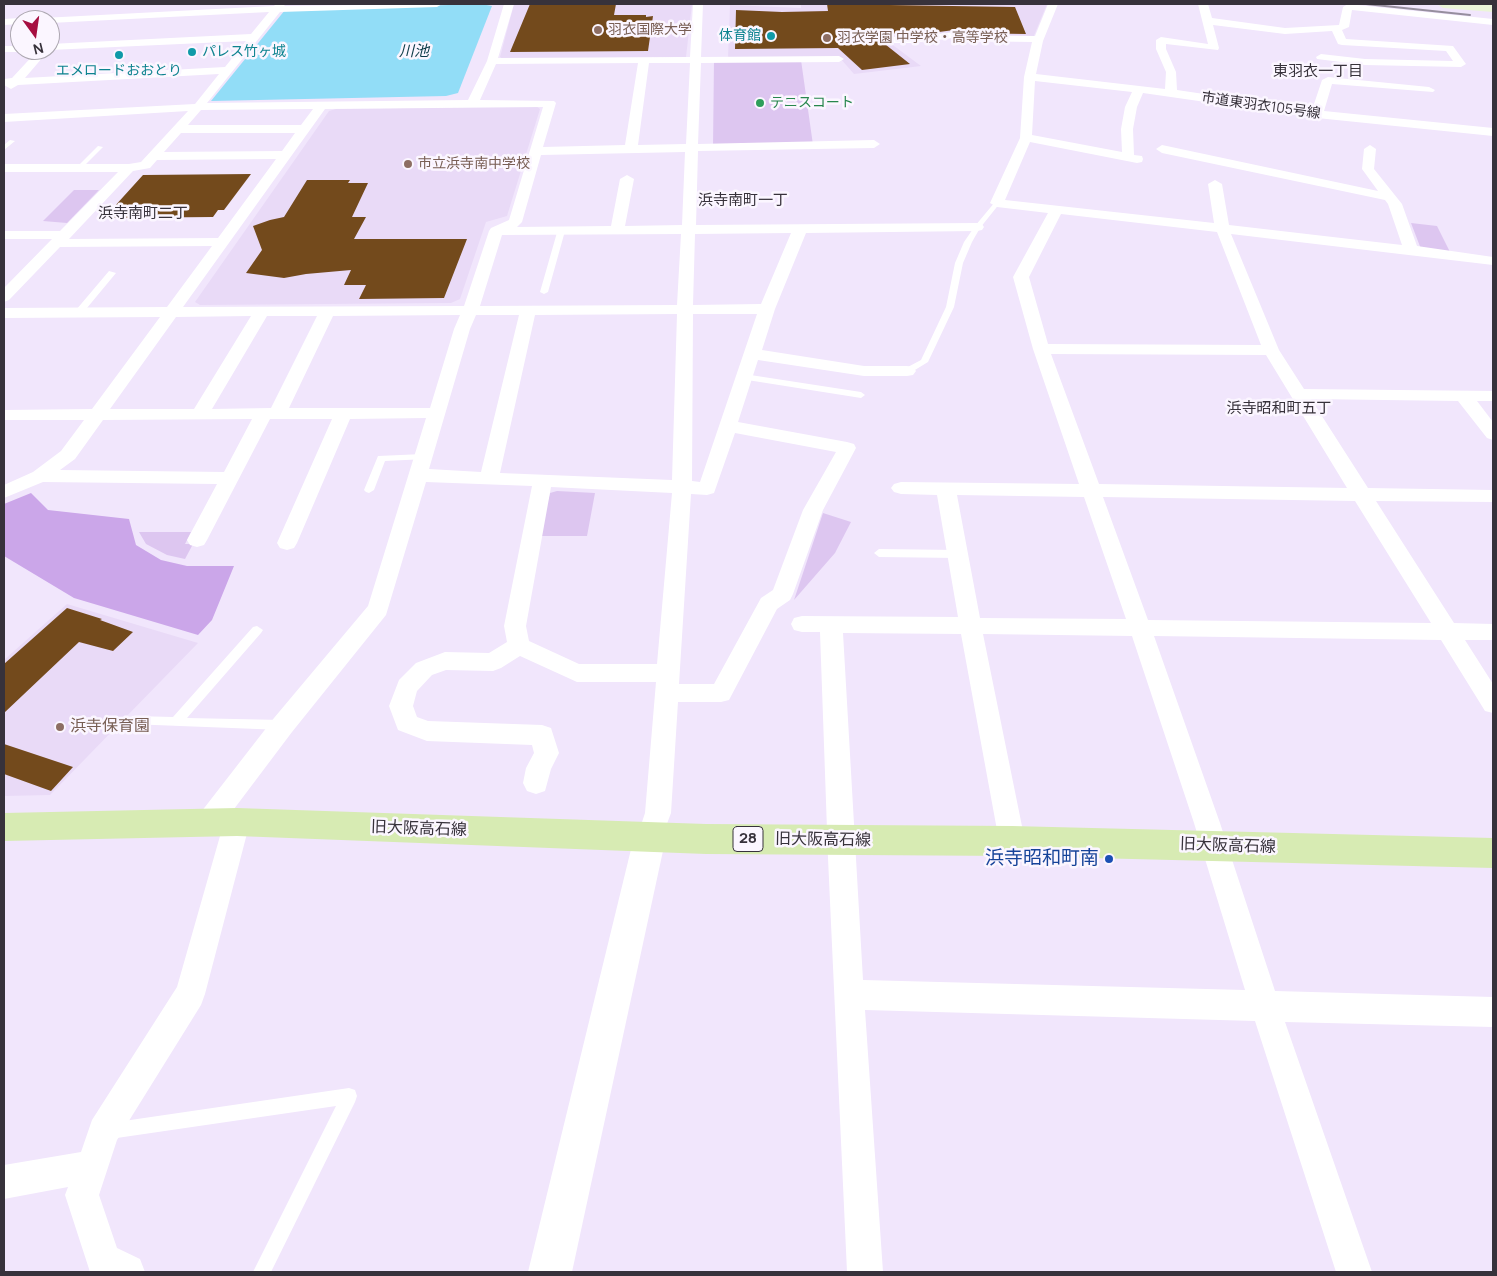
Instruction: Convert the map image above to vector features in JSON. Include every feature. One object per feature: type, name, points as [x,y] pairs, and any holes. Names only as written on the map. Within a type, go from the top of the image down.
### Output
[{"type":"main road","points":[[1443,4],[1493,9]]},
{"type":"main road","name":"旧大阪高石線","points":[[4,827],[222,823],[650,837],[1012,841],[1493,853]]},
{"type":"street","points":[[60,19],[279,6],[437,4]]},
{"type":"street","points":[[473,104],[492,61],[509,4]]},
{"type":"street","points":[[550,1272],[650,837],[658,813],[666,683],[682,486],[685,310],[698,4]]},
{"type":"street","points":[[1053,4],[1039,38],[1030,77],[1026,138],[996,203],[1493,261]]},
{"type":"street","points":[[1171,93],[1171,72],[1160,49],[1161,40],[1214,48],[1203,4]]},
{"type":"street","points":[[4,168],[130,168],[145,165],[198,107],[279,6]]},
{"type":"street","points":[[1208,21],[1285,31],[1336,28],[1344,27],[1348,6],[1493,22]]},
{"type":"street","points":[[60,33],[81,9]]},
{"type":"street","points":[[1321,57],[1365,62],[1461,64],[1449,48],[1342,42],[1336,28]]},
{"type":"street","points":[[887,40],[954,36],[964,38],[1039,38]]},
{"type":"street","points":[[60,40],[255,37]]},
{"type":"street","points":[[1357,43],[1365,62]]},
{"type":"street","points":[[492,61],[839,59]]},
{"type":"street","points":[[4,95],[35,60]]},
{"type":"street","points":[[631,148],[644,60]]},
{"type":"street","points":[[4,82],[228,70]]},
{"type":"street","name":"市道東羽衣105号線","points":[[1030,77],[1171,93],[1317,114],[1368,115],[1493,132]]},
{"type":"street","points":[[1317,114],[1328,80],[1370,88],[1430,90]]},
{"type":"street","points":[[1026,138],[1133,158],[1128,122],[1131,108],[1139,90]]},
{"type":"street","points":[[4,118],[198,107],[550,103],[514,222],[496,231],[462,330],[378,610],[283,725],[222,823],[190,994],[104,1132],[82,1195],[108,1268]]},
{"type":"street","points":[[4,492],[40,476],[68,455],[321,106]]},
{"type":"street","points":[[179,129],[304,129]]},
{"type":"street","points":[[535,151],[874,144]]},
{"type":"street","points":[[1162,149],[1389,197]]},
{"type":"street","points":[[1370,149],[1368,169],[1395,204],[1411,250]]},
{"type":"street","points":[[154,156],[284,155]]},
{"type":"street","points":[[5,295],[130,168]]},
{"type":"street","points":[[618,230],[627,179]]},
{"type":"street","points":[[1215,184],[1222,228],[1271,350],[1493,704]]},
{"type":"street","points":[[1056,210],[1021,277],[1041,349],[1140,628],[1354,1272]]},
{"type":"street","points":[[496,231],[976,227]]},
{"type":"street","points":[[420,466],[489,478],[682,486],[707,489],[767,309],[800,229]]},
{"type":"street","points":[[4,235],[60,239],[222,242]]},
{"type":"street","points":[[4,313],[767,309]]},
{"type":"street","points":[[489,478],[528,311]]},
{"type":"street","points":[[197,540],[230,478],[270,414],[327,312]]},
{"type":"street","points":[[200,414],[261,313]]},
{"type":"street","points":[[1041,349],[1271,350]]},
{"type":"street","points":[[752,354],[864,371],[907,371]]},
{"type":"street","points":[[1299,394],[1493,396]]},
{"type":"street","points":[[1463,395],[1493,434]]},
{"type":"street","points":[[287,543],[344,413]]},
{"type":"street","points":[[4,416],[436,413]]},
{"type":"street","points":[[518,646],[577,673],[666,683],[721,693],[769,604],[782,594],[813,510],[847,448],[728,426]]},
{"type":"street","points":[[40,476],[230,478]]},
{"type":"street","points":[[518,646],[515,626],[543,481]]},
{"type":"street","points":[[901,488],[1493,496]]},
{"type":"street","points":[[946,489],[1012,841]]},
{"type":"street","points":[[802,624],[1493,632]]},
{"type":"street","points":[[831,624],[840,840],[865,1272]]},
{"type":"street","points":[[518,646],[493,662],[445,661],[424,669],[407,687],[401,706],[407,723],[427,732],[542,735],[547,753],[539,768],[536,783]]},
{"type":"street","points":[[849,995],[1493,1012]]},
{"type":"street","points":[[4,1182],[92,1166]]},
{"type":"lane","points":[[4,148],[12,141]]},
{"type":"lane","points":[[79,168],[100,147]]},
{"type":"lane","points":[[907,371],[924,362],[950,307],[959,263],[976,227],[996,203]]},
{"type":"lane","points":[[544,292],[561,231]]},
{"type":"lane","points":[[79,312],[112,273]]},
{"type":"lane","points":[[744,377],[860,395]]},
{"type":"lane","points":[[369,490],[381,458],[420,466]]},
{"type":"lane","points":[[879,554],[958,554]]},
{"type":"lane","points":[[176,722],[257,630]]},
{"type":"lane","points":[[133,721],[283,725]]},
{"type":"lane","points":[[104,1132],[349,1096],[262,1272]]},
{"type":"shaded area","name":"羽衣国際大学","points":[[514,4],[692,4],[686,57],[503,59],[500,57]]},
{"type":"shaded area","name":"羽衣学園 中学校・高等学校","points":[[801,4],[1047,4],[1033,38],[886,40],[921,66],[854,74],[840,58],[728,58],[730,5],[801,8]]},
{"type":"shaded area","name":"テニスコート","points":[[714,60],[801,60],[813,145],[713,147]]},
{"type":"shaded area","name":"市立浜寺南中学校","points":[[536,106],[540,109],[507,216],[486,222],[460,299],[451,303],[200,305],[195,302],[329,111],[336,109]]},
{"type":"shaded area","points":[[74,190],[99,190],[67,223],[43,221]]},
{"type":"shaded area","points":[[1411,223],[1437,226],[1450,252],[1421,249]]},
{"type":"shaded area","points":[[557,491],[595,493],[587,536],[539,536],[550,493]]},
{"type":"shaded area","points":[[31,493],[48,510],[129,519],[136,545],[161,560],[187,566],[234,566],[212,620],[198,635],[74,598],[4,556],[4,504]]},
{"type":"shaded area","points":[[823,513],[851,522],[835,553],[794,600]]},
{"type":"shaded area","points":[[139,532],[191,532],[185,544],[193,544],[185,559],[167,555],[146,544]]},
{"type":"shaded area","name":"浜寺保育園","points":[[67,604],[198,643],[50,795],[4,796],[4,660]]},
{"type":"water","name":"川池","points":[[481,4],[492,6],[458,93],[446,96],[211,101],[285,10]]},
{"type":"building","points":[[530,4],[616,4],[614,15],[653,16],[648,51],[510,52]]},
{"type":"building","name":"羽衣学園 中学校・高等学校","points":[[827,4],[1015,7],[1026,34],[965,33],[954,30],[924,34],[871,33],[910,64],[862,70],[838,48],[735,49],[736,10],[828,11]]},
{"type":"building","points":[[251,174],[224,210],[218,210],[213,217],[104,218],[143,175]]},
{"type":"building","points":[[307,180],[350,180],[348,183],[368,183],[352,217],[366,217],[354,239],[467,239],[444,298],[359,299],[366,285],[344,285],[351,270],[284,278],[246,273],[262,250],[253,226],[284,217]]},
{"type":"building","points":[[67,608],[102,619],[100,620],[133,632],[113,651],[79,642],[4,713],[4,664]]},
{"type":"building","points":[[4,744],[73,767],[51,791],[4,774]]},
{"type":"railway","points":[[1366,4],[1470,15]]},
{"type":"place","name":"羽衣国際大学","points":[[598,30]]},
{"type":"place","name":"体育館","points":[[771,36]]},
{"type":"place","name":"羽衣学園 中学校・高等学校","points":[[827,38]]},
{"type":"place","name":"パレス竹ヶ城","points":[[192,52]]},
{"type":"place","name":"エメロードおおとり","points":[[119,55]]},
{"type":"place","name":"テニスコート","points":[[760,103]]},
{"type":"place","name":"市立浜寺南中学校","points":[[408,164]]},
{"type":"place","name":"浜寺保育園","points":[[60,727]]},
{"type":"place","name":"浜寺昭和町南","points":[[1109,859]]},
{"type":"district","name":"東羽衣一丁目","points":[[1318,72]]},
{"type":"district","name":"浜寺南町一丁","points":[[743,201]]},
{"type":"district","name":"浜寺南町二丁","points":[[143,214]]},
{"type":"district","name":"浜寺昭和町五丁","points":[[1279,409]]}]
